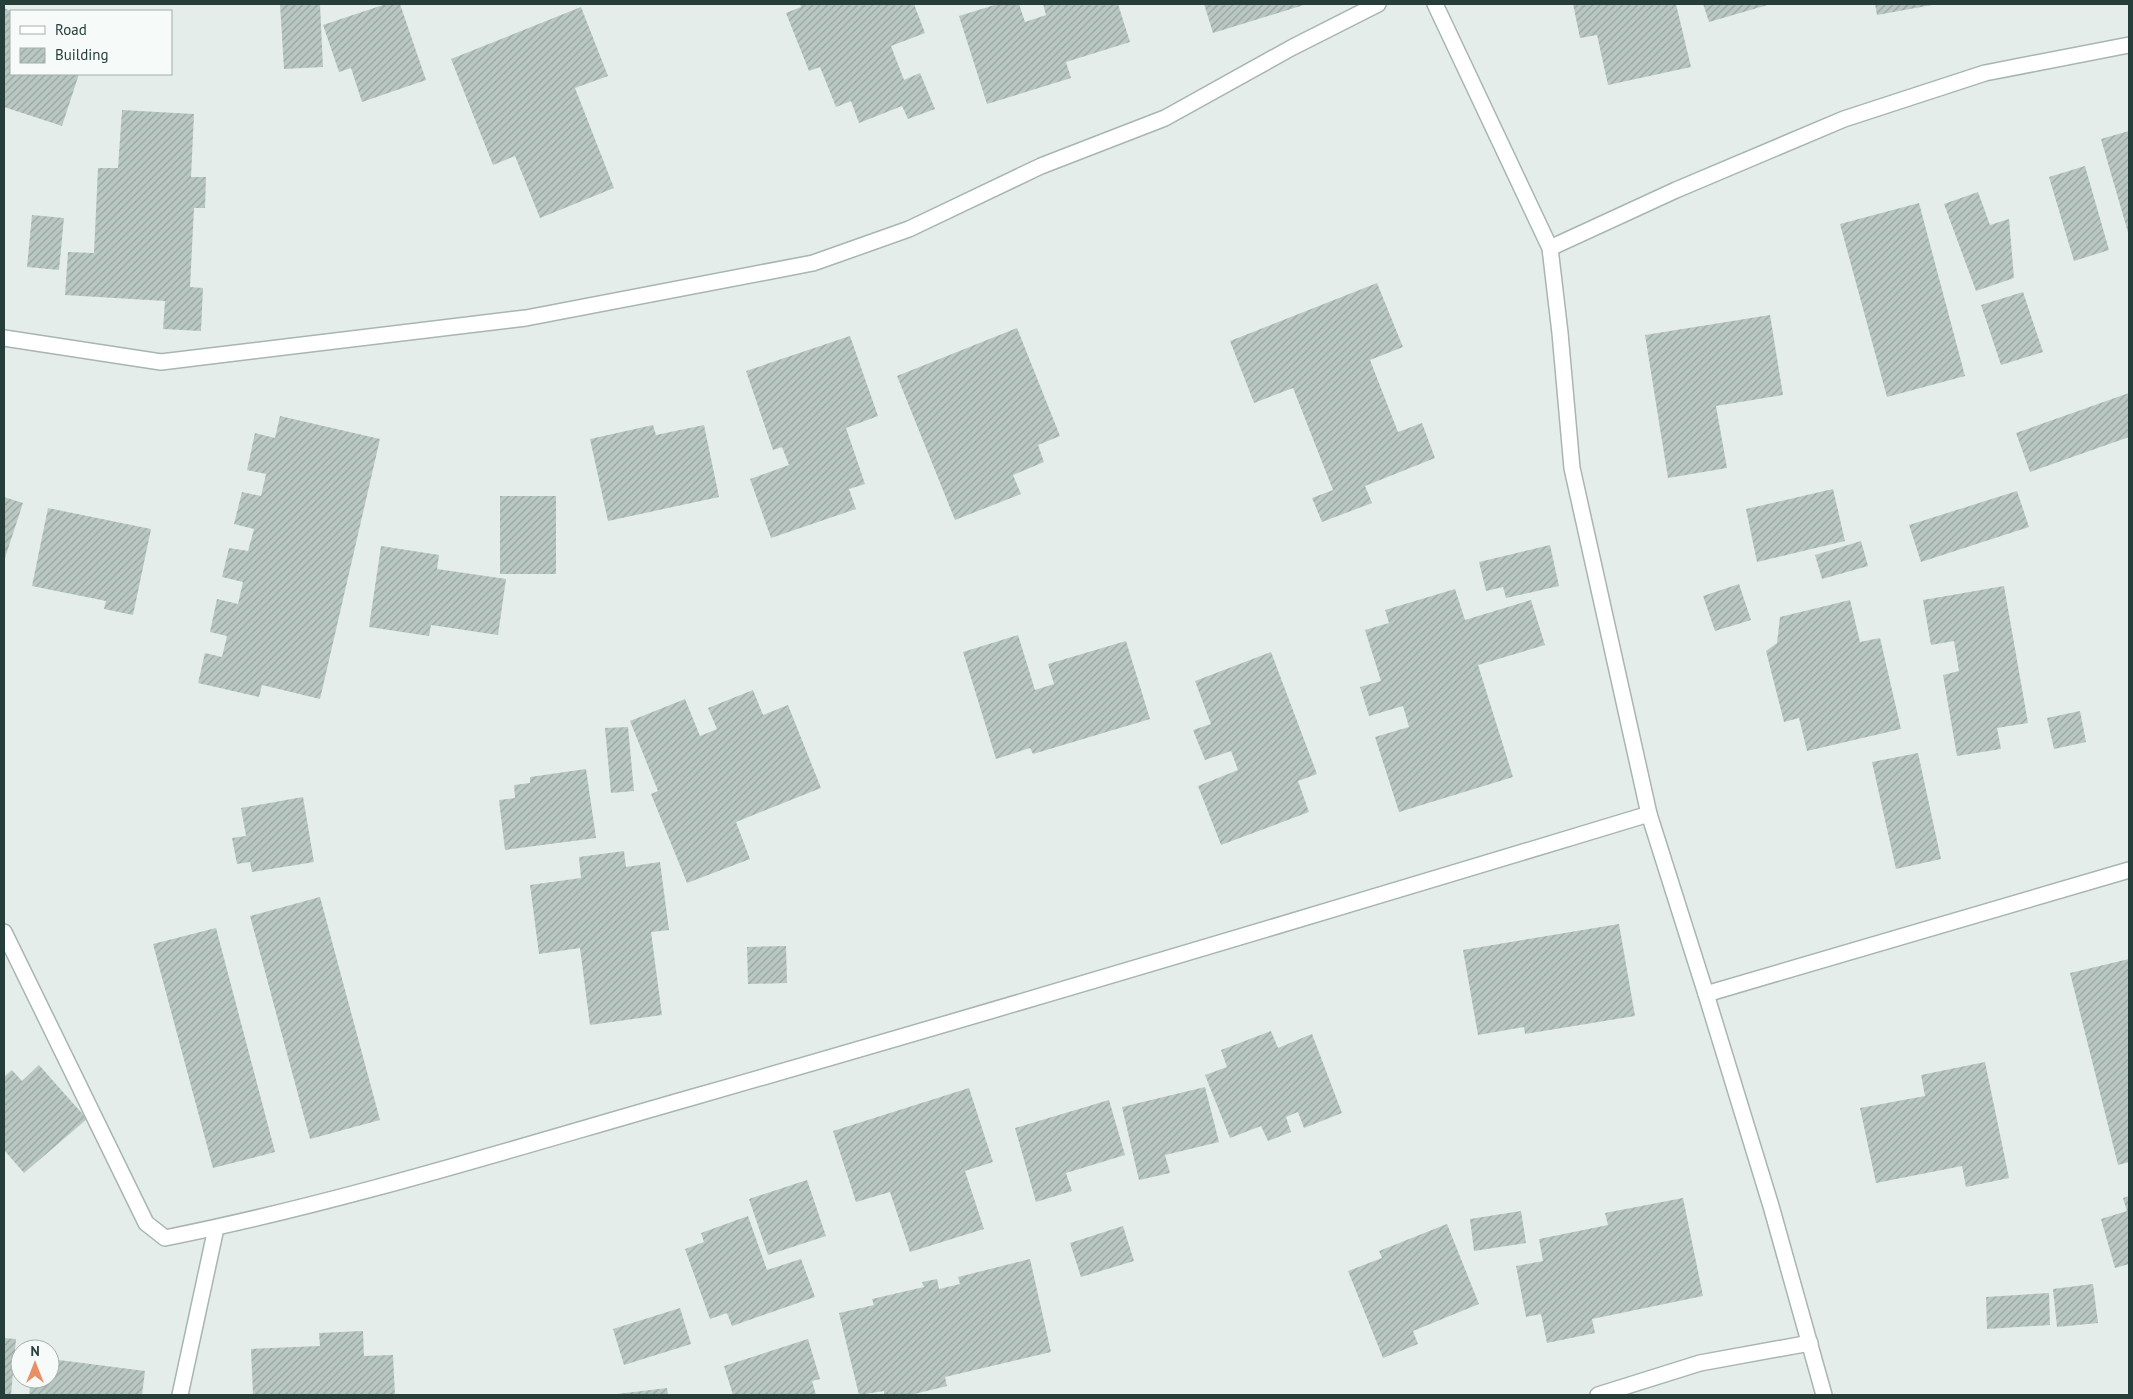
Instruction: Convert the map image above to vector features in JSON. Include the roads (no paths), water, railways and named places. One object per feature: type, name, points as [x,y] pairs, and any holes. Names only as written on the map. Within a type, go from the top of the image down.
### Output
[{"type":"street","points":[[4,338],[161,362],[526,318],[610,304],[813,263],[909,229],[1041,166],[1165,118],[1293,46],[1378,4]]},
{"type":"street","points":[[1436,4],[1550,248],[1572,468],[1649,814],[1706,994],[1824,1395]]},
{"type":"street","points":[[1550,248],[1676,190],[1844,119],[1985,73],[2129,45]]},
{"type":"street","points":[[4,932],[146,1223],[165,1238],[216,1228],[425,1174],[973,1018],[1649,814]]},
{"type":"street","points":[[1706,994],[2129,870]]},
{"type":"street","points":[[180,1395],[216,1228]]},
{"type":"street","points":[[1598,1395],[1700,1363],[1810,1343]]}]
